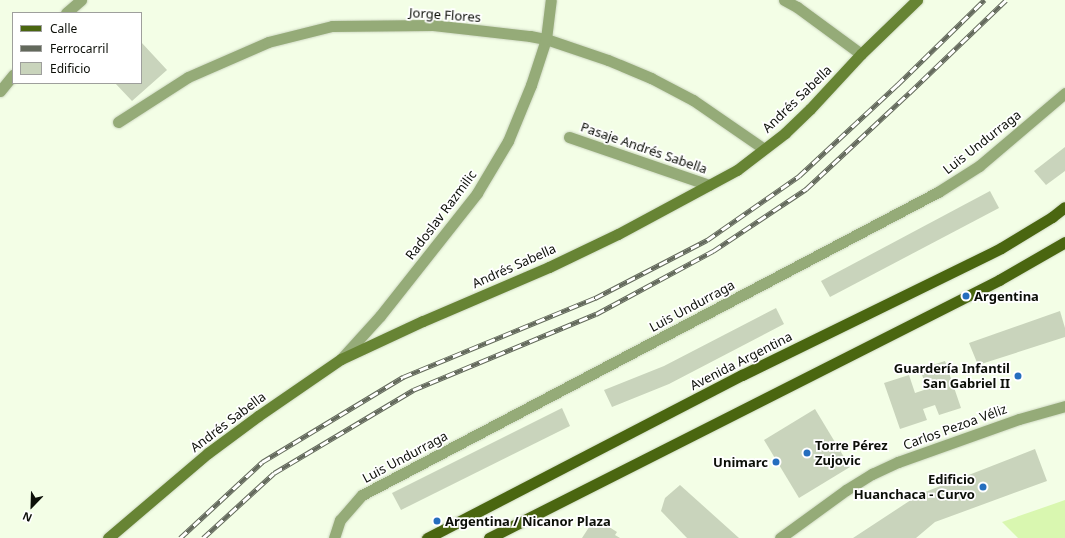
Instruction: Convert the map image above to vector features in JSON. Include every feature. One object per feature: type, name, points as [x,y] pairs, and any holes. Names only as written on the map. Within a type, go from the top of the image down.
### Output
[{"type":"main road","name":"Andrés Sabella","points":[[108,538],[208,453],[258,416],[341,359],[549,267],[618,234],[737,170],[785,133],[810,109],[861,54],[917,0]]},
{"type":"main road","name":"Avenida Argentina","points":[[427,538],[742,375],[1001,248],[1052,217],[1065,207]]},
{"type":"main road","points":[[489,538],[992,283],[1065,242]]},
{"type":"street","points":[[67,12],[81,0]]},
{"type":"street","name":"Radoslav Razmilic","points":[[341,359],[380,316],[477,194],[508,141],[531,85],[546,39],[551,0]]},
{"type":"street","points":[[784,0],[797,7],[861,54]]},
{"type":"street","name":"Jorge Flores","points":[[118,122],[195,74],[268,42],[332,26],[433,26],[546,39],[608,60],[651,78],[692,100],[764,149]]},
{"type":"street","points":[[0,91],[12,76]]},
{"type":"street","name":"Luis Undurraga","points":[[334,538],[340,520],[362,495],[938,192],[979,166],[1065,93]]},
{"type":"street","name":"Pasaje Andrés Sabella","points":[[569,137],[709,185]]},
{"type":"street","name":"Carlos Pezoa Véliz","points":[[780,538],[846,490],[872,474],[898,462],[1019,419],[1065,406]]},
{"type":"green space","points":[[1065,500],[1065,538],[1018,538],[1002,522]]},
{"type":"building","points":[[142,43],[167,70],[132,101],[116,84],[142,84]]},
{"type":"building","points":[[1065,147],[1065,171],[1046,185],[1034,171]]},
{"type":"building","points":[[990,191],[999,208],[830,297],[821,281]]},
{"type":"building","points":[[776,308],[784,324],[669,384],[612,407],[604,390],[664,366]]},
{"type":"building","points":[[1060,311],[1065,328],[1065,337],[978,365],[969,343]]},
{"type":"building","points":[[945,361],[961,408],[939,415],[935,405],[923,409],[927,420],[900,429],[884,383],[909,375],[915,393],[927,389],[920,369]]},
{"type":"building","points":[[562,408],[570,426],[401,510],[392,493]]},
{"type":"building","name":"Torre Pérez Zujovic","points":[[815,409],[850,467],[799,498],[764,440]]},
{"type":"building","name":"Edificio Huanchaca - Curvo","points":[[1035,449],[1047,481],[935,522],[916,538],[853,538],[920,494]]},
{"type":"building","points":[[680,485],[739,538],[687,538],[661,511],[665,498]]},
{"type":"building","points":[[595,518],[617,532],[615,535],[620,538],[582,538]]},
{"type":"railway","points":[[180,538],[262,462],[403,377],[595,298],[707,240],[799,176],[897,85],[984,0]]},
{"type":"railway","points":[[203,538],[274,473],[413,390],[596,314],[713,251],[806,189],[1006,0]]},
{"type":"place","name":"Argentina","points":[[966,296]]},
{"type":"place","name":"Guardería Infantil San Gabriel II","points":[[1018,376]]},
{"type":"place","name":"Torre Pérez Zujovic","points":[[807,453]]},
{"type":"place","name":"Unimarc","points":[[776,462]]},
{"type":"place","name":"Edificio Huanchaca - Curvo","points":[[983,487]]},
{"type":"place","name":"Argentina / Nicanor Plaza","points":[[437,521]]}]
